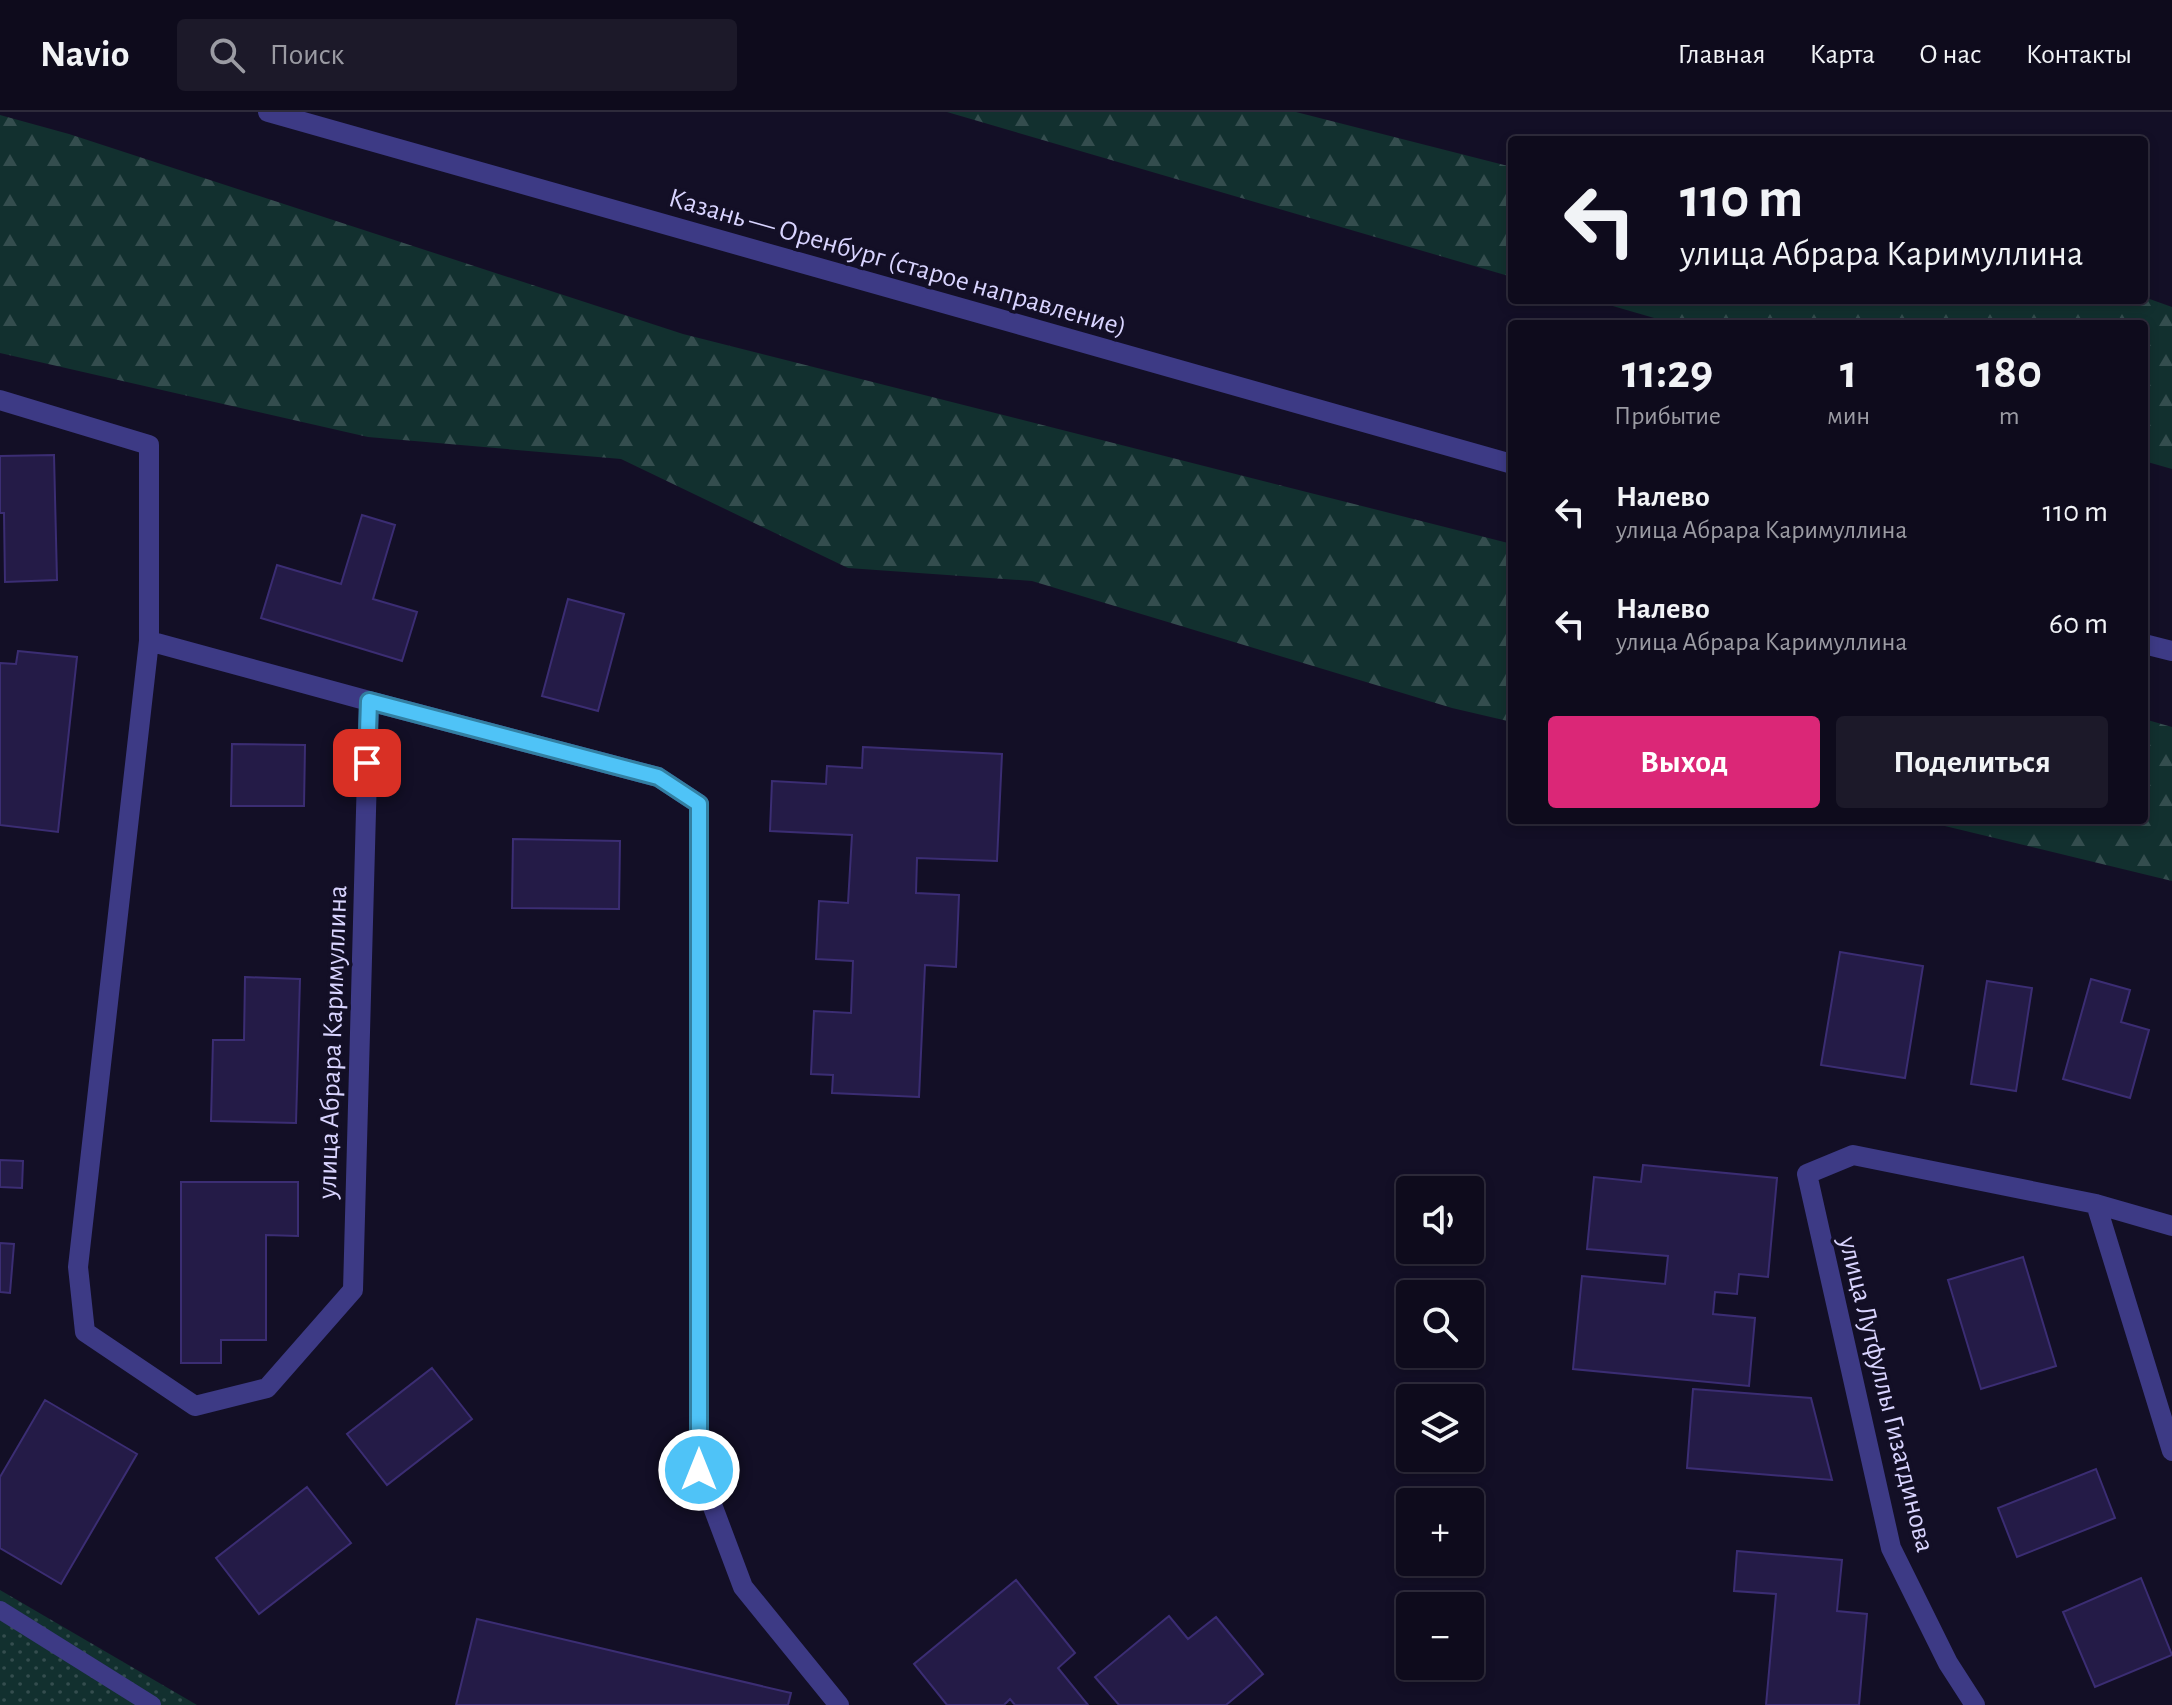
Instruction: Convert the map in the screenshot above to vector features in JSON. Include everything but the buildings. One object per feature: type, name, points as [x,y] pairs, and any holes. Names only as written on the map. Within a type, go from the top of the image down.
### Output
[{"type":"street","name":"Казань — Оренбург (старое направление)","points":[[268,112],[1508,463]]},
{"type":"street","name":"улица Абрара Каримуллина","points":[[0,400],[149,445],[149,641],[78,1267],[85,1332],[195,1406],[267,1388],[353,1290],[369,701]]},
{"type":"street","points":[[149,641],[658,777],[699,804],[699,1470],[743,1587],[839,1705]]},
{"type":"street","points":[[2148,645],[2172,651]]},
{"type":"street","name":"улица Лутфуллы Гизатдинова","points":[[1975,1705],[1948,1663],[1891,1548],[1807,1174],[1853,1155],[2096,1204]]},
{"type":"street","points":[[2096,1204],[2172,1226]]},
{"type":"street","points":[[2096,1204],[2172,1451]]},
{"type":"lane","points":[[0,1610],[152,1705]]},
{"type":"green space","points":[[947,112],[1296,112],[1508,166],[1508,276]]},
{"type":"green space","points":[[0,115],[69,134],[683,334],[1508,543],[1508,721],[1452,708],[1032,581],[848,568],[621,459],[368,437],[0,353]]},
{"type":"green space","points":[[2148,298],[2172,307],[2172,469],[2148,462],[2148,320],[1661,320],[1606,304],[2148,304]]},
{"type":"green space","points":[[2148,720],[2172,727],[2172,881],[1937,824],[2148,824]]},
{"type":"green space","points":[[0,1590],[197,1705],[0,1705]]},
{"type":"route","points":[[367,763],[369,701],[658,777],[699,804],[699,1470]]}]
